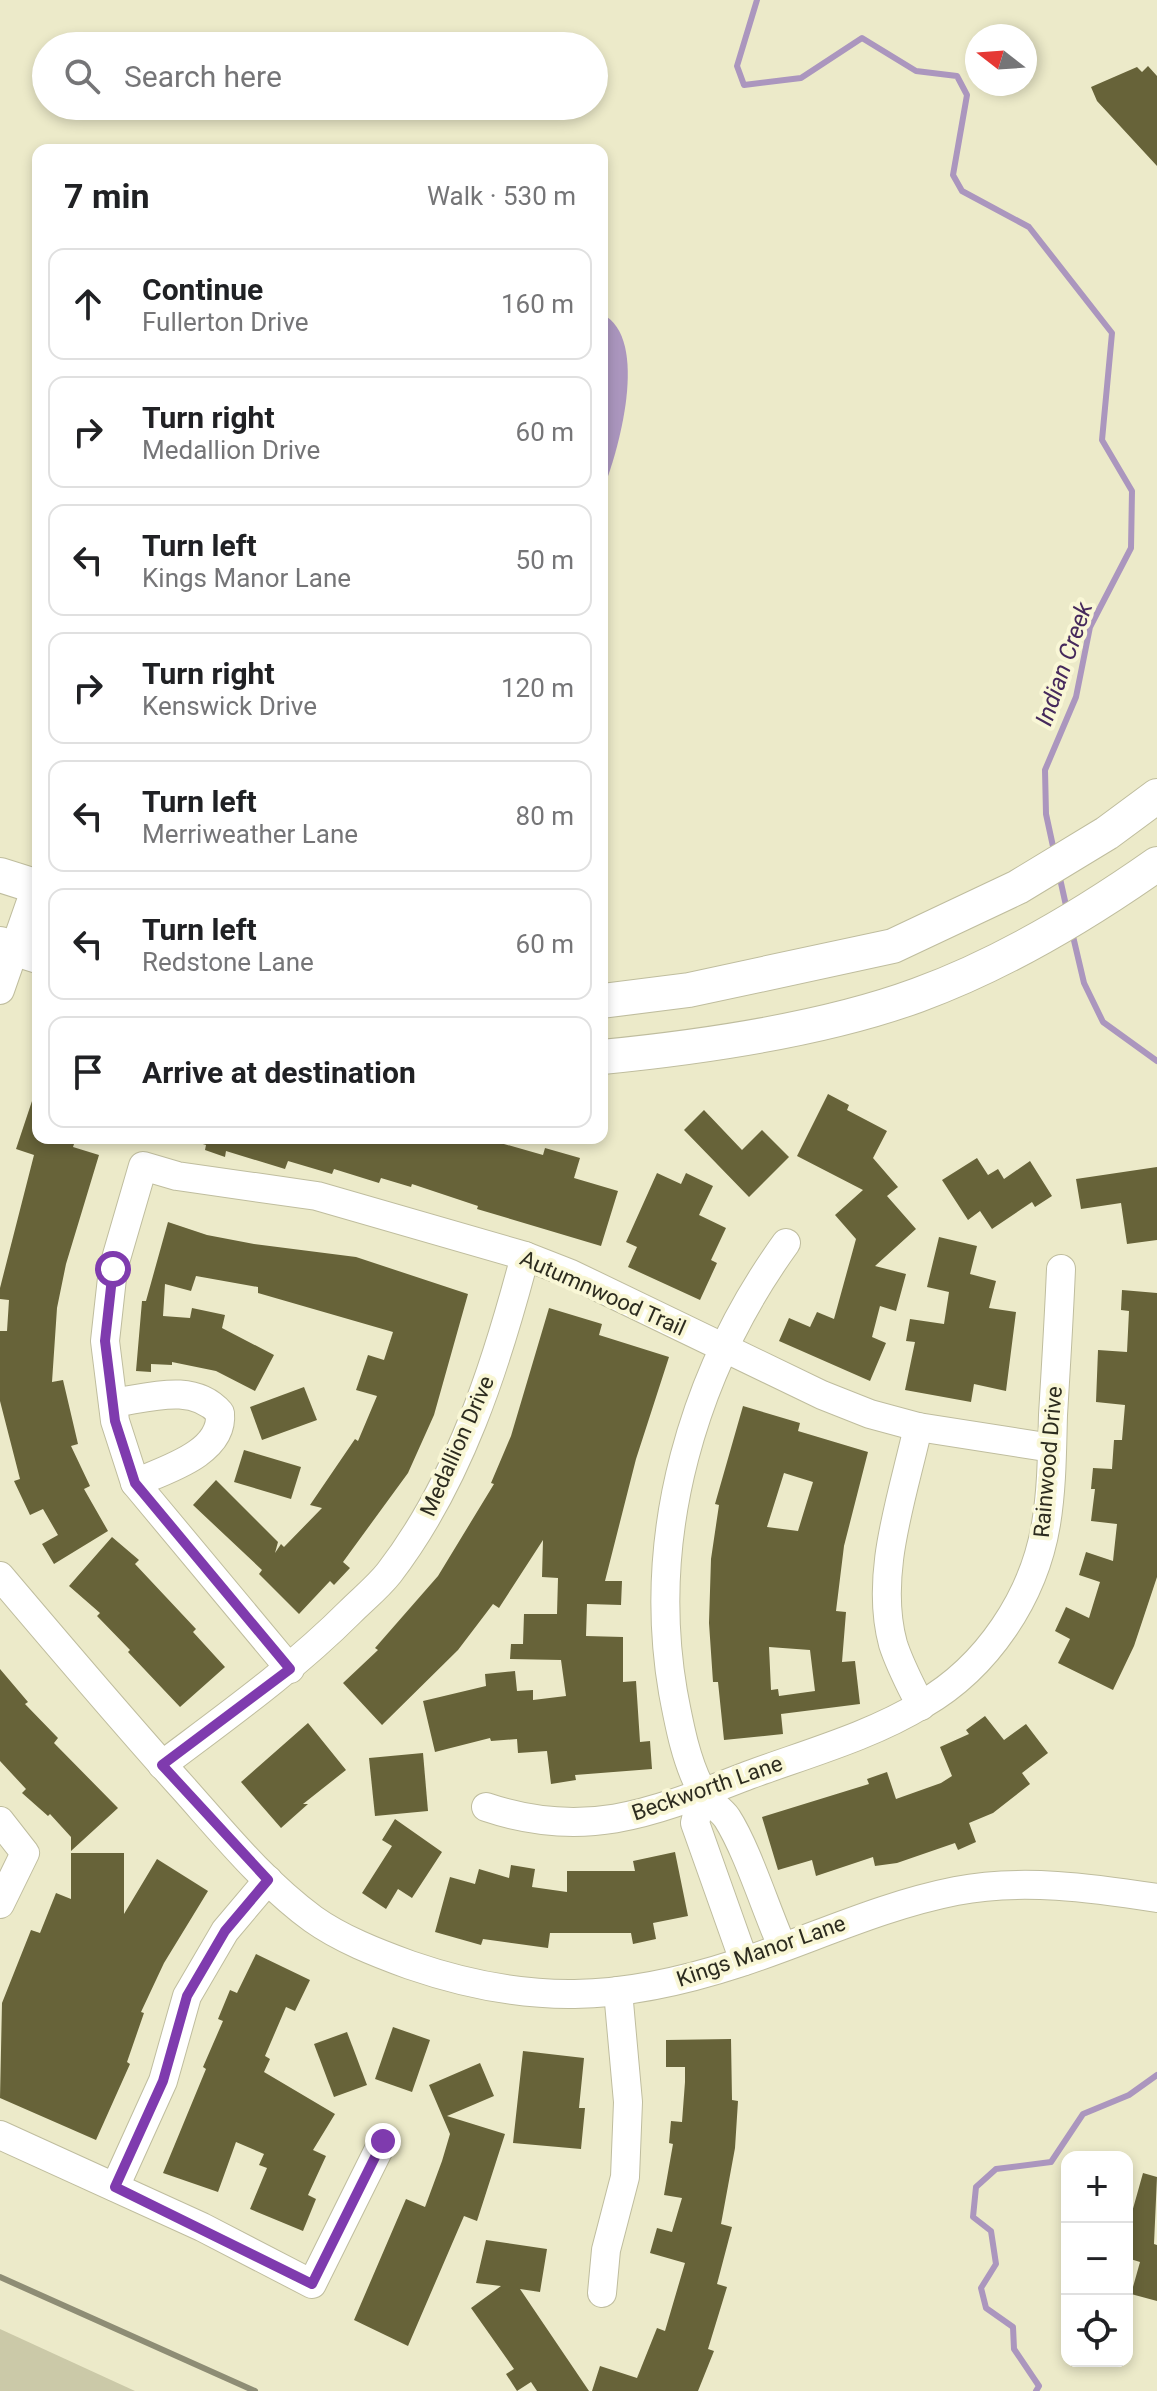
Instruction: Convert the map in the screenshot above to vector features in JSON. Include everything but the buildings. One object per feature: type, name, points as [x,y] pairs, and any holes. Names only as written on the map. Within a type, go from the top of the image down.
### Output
[{"type":"main road","points":[[608,1000],[689,990],[893,946],[1018,887],[1107,833],[1157,796]]},
{"type":"main road","points":[[608,1056],[669,1050],[811,1025],[917,995],[1030,945],[1157,864]]},
{"type":"main road","points":[[0,875],[32,885]]},
{"type":"street","points":[[0,990],[32,903]]},
{"type":"street","name":"Autumnwood Trail","points":[[113,1403],[105,1341],[113,1269],[143,1166],[177,1176],[317,1196],[525,1256],[571,1274],[822,1395],[918,1427],[1052,1448]]},
{"type":"street","points":[[782,1946],[726,1817],[702,1793],[682,1730],[673,1687],[667,1571],[683,1458],[724,1348],[786,1243]]},
{"type":"street","name":"Medallion Drive","points":[[162,1765],[290,1669],[388,1575],[429,1514],[503,1339],[525,1256]]},
{"type":"street","name":"Rainwood Drive","points":[[921,1706],[976,1662],[993,1643],[1021,1598],[1046,1527],[1061,1269]]},
{"type":"street","points":[[135,1483],[186,1462],[214,1438],[222,1425],[220,1413],[205,1399],[191,1395],[113,1403],[135,1483],[290,1669]]},
{"type":"street","points":[[918,1427],[892,1545],[886,1595],[893,1642],[921,1706]]},
{"type":"street","name":"Kings Manor Lane","points":[[0,1576],[162,1765],[268,1880],[315,1920],[377,1952],[428,1971],[518,1993],[559,1996],[618,1991],[680,1982],[880,1910],[959,1890],[1059,1886],[1157,1898]]},
{"type":"street","name":"Beckworth Lane","points":[[486,1807],[536,1822],[589,1824],[702,1793],[921,1706]]},
{"type":"street","points":[[702,1793],[695,1823],[744,1961]]},
{"type":"street","points":[[0,1821],[25,1853],[0,1904]]},
{"type":"street","points":[[115,2187],[163,2081],[187,1996],[225,1931],[268,1880]]},
{"type":"street","points":[[602,2293],[606,2250],[625,2177],[628,2102],[618,1991]]},
{"type":"street","points":[[0,2135],[115,2187],[312,2284],[383,2141]]},
{"type":"shaded area","points":[[608,319],[617,327],[625,347],[628,371],[622,425],[608,477]]},
{"type":"shaded area","points":[[0,2329],[135,2391],[0,2391]]},
{"type":"waterway","name":"Indian Creek","points":[[757,0],[737,66],[744,85],[801,78],[862,38],[916,71],[957,76],[967,95],[953,175],[962,191],[1029,227],[1112,333],[1102,440],[1132,491],[1131,548],[1090,627],[1076,697],[1045,770],[1046,814],[1054,851]]},
{"type":"waterway","name":"Indian Creek","points":[[1059,874],[1067,910]]},
{"type":"waterway","name":"Indian Creek","points":[[1072,932],[1084,983],[1103,1022],[1157,1061]]},
{"type":"waterway","name":"Indian Creek","points":[[1036,2391],[1039,2386],[1014,2349],[1013,2327],[986,2308],[981,2288],[996,2264],[991,2231],[973,2217],[976,2187],[996,2169],[1051,2162],[1083,2114],[1129,2095],[1157,2075]]},
{"type":"railway","points":[[0,2277],[255,2391]]},
{"type":"route","points":[[113,1269],[105,1341],[115,1421],[135,1483],[290,1669],[162,1765],[268,1880],[225,1931],[187,1996],[163,2081],[115,2187],[202,2227],[312,2284],[383,2141]]}]
